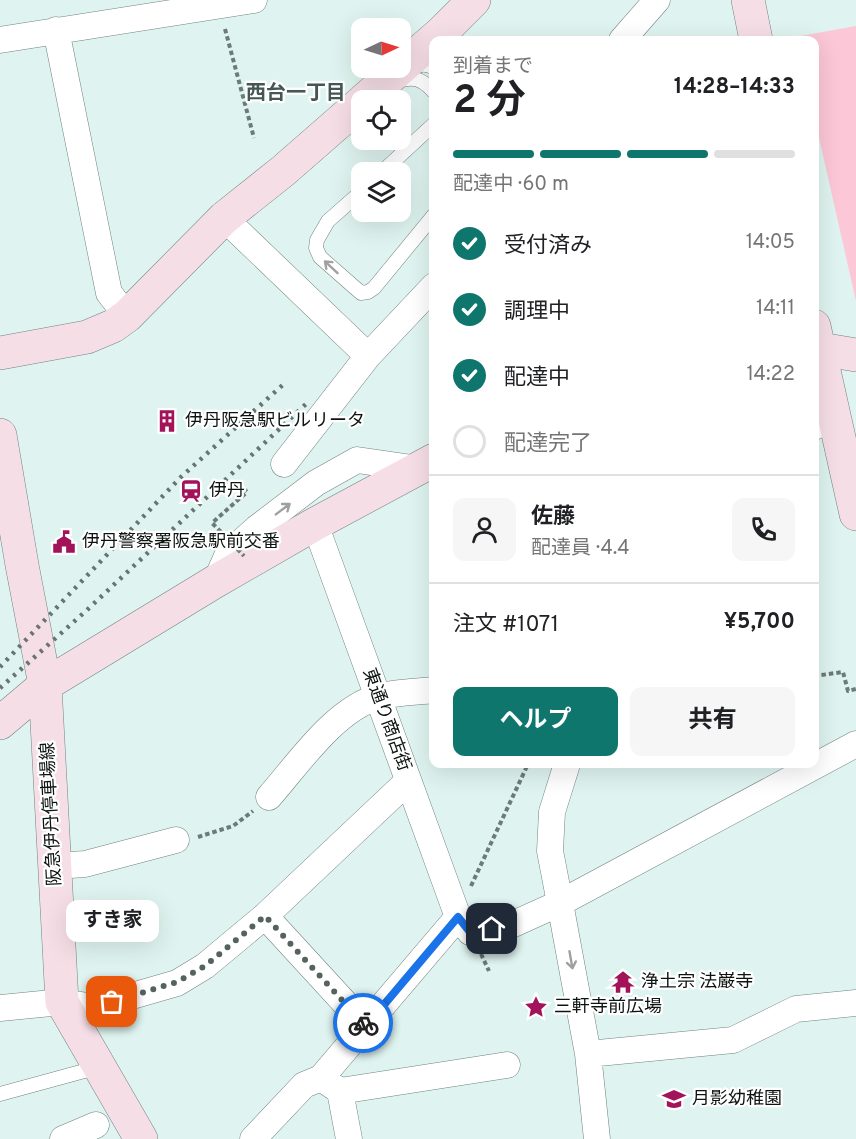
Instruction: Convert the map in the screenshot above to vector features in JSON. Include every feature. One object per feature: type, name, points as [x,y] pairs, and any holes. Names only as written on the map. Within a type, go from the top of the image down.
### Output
[{"type":"street","points":[[0,40],[218,3],[254,0]]},
{"type":"street","points":[[626,36],[657,0]]},
{"type":"street","points":[[748,0],[755,36]]},
{"type":"street","points":[[56,30],[110,293],[127,316]]},
{"type":"street","points":[[376,90],[429,46]]},
{"type":"street","points":[[0,353],[87,337],[113,326],[127,316],[224,218],[283,171],[351,111]]},
{"type":"street","points":[[224,218],[292,295],[368,356]]},
{"type":"street","points":[[284,464],[368,356],[429,291]]},
{"type":"street","points":[[819,342],[856,355]]},
{"type":"street","points":[[819,368],[825,422],[856,514]]},
{"type":"street","name":"阪急伊丹停車場線","points":[[0,435],[11,567],[45,685],[62,1002],[141,1139]]},
{"type":"street","points":[[216,581],[228,554],[257,528],[316,483],[357,460],[426,465]]},
{"type":"street","points":[[0,723],[45,685],[216,581],[315,524],[426,465]]},
{"type":"street","name":"東通り商店街","points":[[315,524],[458,917]]},
{"type":"street","points":[[269,797],[334,722],[353,707],[378,697],[429,691]]},
{"type":"street","points":[[819,764],[856,744]]},
{"type":"street","points":[[566,768],[552,812],[550,851],[588,1054],[597,1139]]},
{"type":"street","points":[[349,1139],[331,1084],[366,1026],[458,917],[470,932],[507,927],[560,903],[811,768]]},
{"type":"street","points":[[0,1008],[62,1002],[94,1007],[177,982],[205,966],[265,916],[408,781]]},
{"type":"street","points":[[55,866],[85,864],[176,840]]},
{"type":"street","points":[[265,916],[366,1026]]},
{"type":"street","points":[[588,1054],[733,1040],[796,1009],[856,1004]]},
{"type":"street","points":[[253,1139],[304,1084],[331,1084],[507,1065]]},
{"type":"street","points":[[63,1139],[96,1125]]},
{"type":"lane","points":[[377,90],[417,65],[429,66]]},
{"type":"lane","points":[[378,90],[400,80],[413,78],[424,81],[429,87]]},
{"type":"lane","points":[[393,162],[429,129]]},
{"type":"lane","points":[[351,201],[328,221],[322,230],[316,248],[320,257],[360,293],[374,288],[429,221]]},
{"type":"lane","points":[[0,1094],[99,1066]]},
{"type":"path","points":[[218,3],[254,138]]},
{"type":"path","points":[[239,483],[247,492],[212,523],[244,556]]},
{"type":"path","points":[[819,675],[843,672],[848,691],[856,689]]},
{"type":"path","points":[[458,917],[526,768]]},
{"type":"path","points":[[176,840],[201,836],[232,826],[269,797]]},
{"type":"path","points":[[480,952],[489,971]]},
{"type":"shaded area","points":[[856,26],[856,301],[819,138],[819,36],[801,36]]},
{"type":"railway","points":[[0,667],[181,477],[286,382]]},
{"type":"railway","points":[[0,688],[87,610],[307,403]]},
{"type":"way so far","points":[[112,1002],[177,982],[205,966],[265,916],[363,1023]]},
{"type":"place","name":"伊丹阪急駅ビルリータ","points":[[167,421]]},
{"type":"place","name":"伊丹","points":[[191,491]]},
{"type":"place","name":"伊丹警察署阪急駅前交番","points":[[64,542]]},
{"type":"place","name":"浄土宗 法巌寺","points":[[623,982]]},
{"type":"place","name":"すき家","points":[[112,1002]]},
{"type":"place","name":"三軒寺前広場","points":[[536,1007]]},
{"type":"place","name":"月影幼稚園","points":[[674,1099]]},
{"type":"district","name":"西台一丁目","points":[[296,94]]},
{"type":"route","points":[[363,1023],[366,1026],[458,917],[470,932],[492,929]]}]
